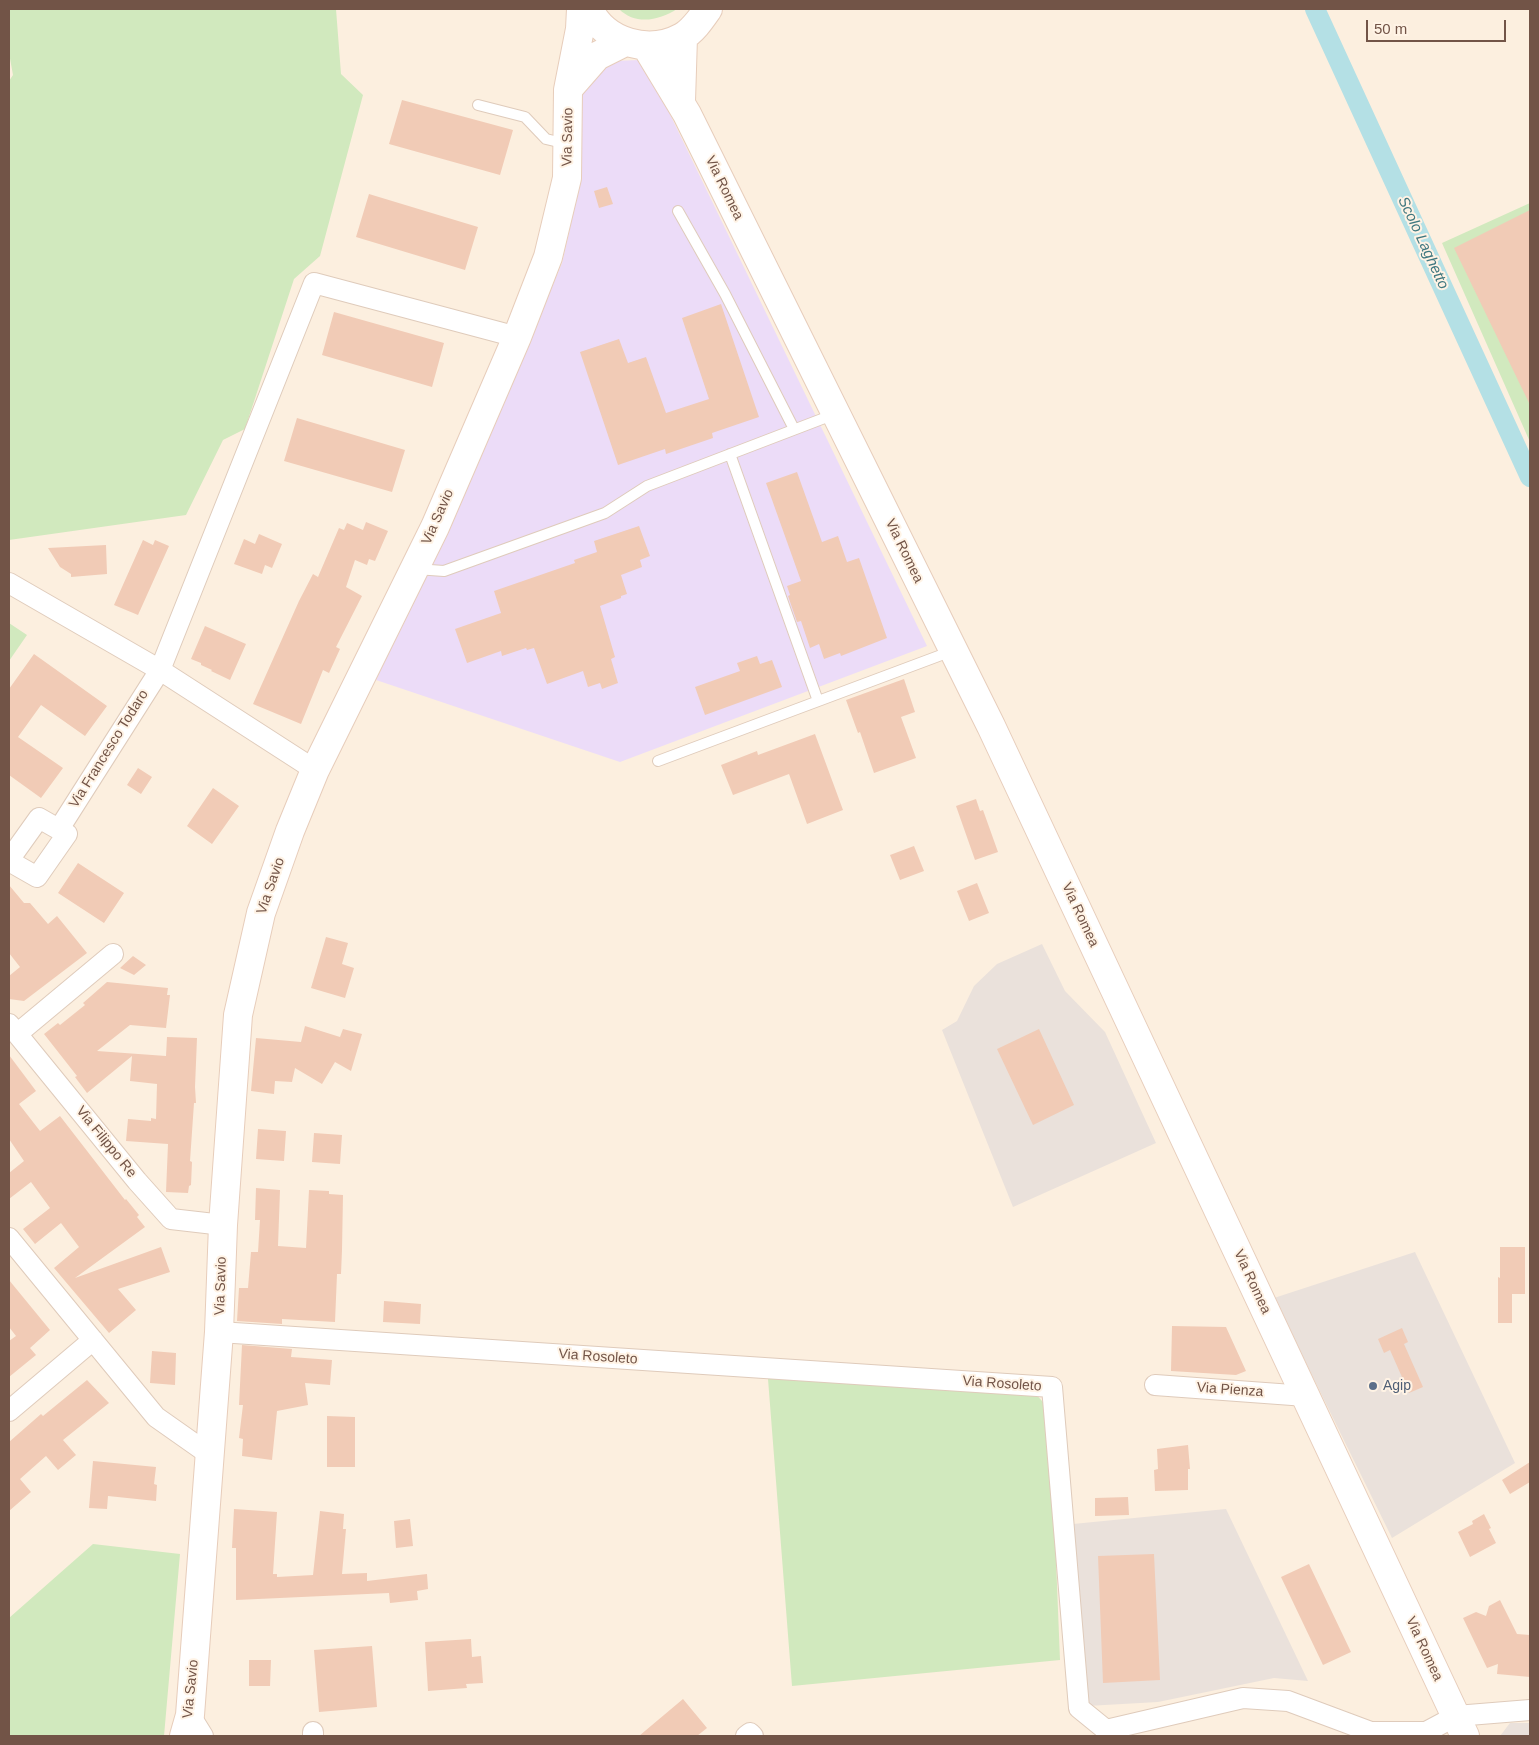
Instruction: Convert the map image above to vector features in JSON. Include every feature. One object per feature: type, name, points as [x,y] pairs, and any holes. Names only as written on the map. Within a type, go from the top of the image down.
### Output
[{"type":"main road","name":"Via Savio","points":[[192,1729],[238,1015],[261,913],[290,831],[316,770],[435,527],[517,337],[548,257],[567,178],[568,90],[580,29],[581,9]]},
{"type":"main road","points":[[589,9],[593,17],[607,32],[636,44]]},
{"type":"main road","points":[[683,37],[698,24],[708,9]]},
{"type":"main road","name":"Via Savio","points":[[568,90],[597,56],[636,44],[665,44],[683,37]]},
{"type":"main road","name":"Via Romea","points":[[681,101],[683,37]]},
{"type":"main road","name":"Via Romea","points":[[636,44],[681,101],[991,726],[1460,1726]]},
{"type":"street","name":"Via Francesco Todaro","points":[[59,829],[160,670],[314,283],[517,337]]},
{"type":"street","points":[[9,583],[160,670],[316,770]]},
{"type":"street","name":"Via Francesco Todaro","points":[[39,818],[59,829],[67,834],[37,877],[9,860],[39,818]]},
{"type":"street","points":[[13,1029],[113,954]]},
{"type":"street","name":"Via Filippo Re","points":[[13,1029],[137,1181],[171,1219],[223,1225]]},
{"type":"street","points":[[9,1238],[156,1417],[210,1454]]},
{"type":"street","name":"Via Rosoleto","points":[[219,1332],[1052,1387],[1079,1708],[1106,1730],[1243,1698],[1288,1701],[1371,1732],[1426,1732],[1530,1710]]},
{"type":"street","points":[[9,1411],[92,1340]]},
{"type":"street","name":"Via Pienza","points":[[1154,1384],[1306,1396]]},
{"type":"street","points":[[746,1736],[750,1733],[753,1736]]},
{"type":"lane","points":[[478,105],[525,117],[546,140],[568,144]]},
{"type":"lane","points":[[678,211],[725,294],[794,429]]},
{"type":"lane","points":[[414,569],[444,571],[605,513],[647,486],[836,413]]},
{"type":"lane","points":[[730,454],[818,701]]},
{"type":"lane","points":[[658,761],[953,650]]},
{"type":"shaded area","points":[[639,60],[650,73],[927,646],[620,762],[376,680],[529,341],[562,263],[580,184],[578,97],[602,67],[614,61]]},
{"type":"shaded area","points":[[1042,944],[1065,991],[1105,1032],[1156,1143],[1013,1207],[942,1030],[957,1021],[974,986],[997,964]]},
{"type":"shaded area","points":[[1415,1252],[1515,1463],[1392,1538],[1274,1298]]},
{"type":"shaded area","points":[[1226,1509],[1308,1681],[1274,1678],[1158,1702],[1087,1706],[1073,1524]]},
{"type":"shaded area","points":[[1510,1723],[1530,1723],[1530,1736],[1500,1736]]},
{"type":"green space","points":[[9,9],[336,9],[341,74],[363,95],[320,256],[294,279],[245,429],[223,440],[186,515],[9,540],[9,81],[13,75],[9,53]]},
{"type":"green space","points":[[619,9],[677,9],[663,16],[648,20],[633,18]]},
{"type":"green space","points":[[1530,203],[1530,442],[1442,243]]},
{"type":"green space","points":[[9,623],[27,635],[9,661]]},
{"type":"green space","points":[[860,1376],[1034,1392],[1050,1410],[1060,1660],[792,1686],[768,1379]]},
{"type":"green space","points":[[93,1544],[180,1554],[164,1736],[9,1736],[9,1618]]},
{"type":"building","points":[[402,100],[513,130],[500,175],[389,144]]},
{"type":"building","points":[[607,187],[613,204],[599,208],[594,191]]},
{"type":"building","points":[[369,194],[478,227],[465,270],[356,237]]},
{"type":"building","points":[[1530,210],[1530,405],[1454,248]]},
{"type":"building","points":[[721,304],[759,417],[712,433],[713,438],[666,454],[665,449],[618,465],[580,352],[619,339],[628,363],[646,357],[666,413],[709,399],[682,318]]},
{"type":"building","points":[[334,312],[444,343],[432,387],[322,355]]},
{"type":"building","points":[[297,418],[405,450],[392,492],[284,461]]},
{"type":"building","points":[[797,472],[822,542],[838,536],[847,562],[859,558],[887,638],[841,656],[840,653],[824,659],[819,644],[810,648],[801,621],[797,622],[788,596],[790,595],[787,586],[801,581],[766,483]]},
{"type":"building","points":[[366,522],[388,531],[375,561],[369,559],[367,565],[355,560],[346,587],[362,596],[336,647],[340,649],[329,673],[323,670],[301,724],[253,704],[299,601],[313,574],[318,577],[339,528],[344,530],[347,523],[363,530]]},
{"type":"building","points":[[639,526],[650,556],[640,560],[642,567],[621,575],[627,594],[600,606],[615,657],[611,659],[618,683],[602,689],[600,683],[588,687],[583,671],[547,684],[534,648],[527,650],[526,648],[502,656],[501,651],[467,663],[455,629],[501,613],[494,591],[575,563],[574,560],[597,552],[594,541]]},
{"type":"building","points":[[259,534],[282,544],[272,568],[265,565],[262,574],[234,564],[244,539],[255,544]]},
{"type":"building","points":[[143,540],[153,545],[155,540],[169,546],[138,615],[114,605]]},
{"type":"building","points":[[106,545],[107,574],[71,577],[71,574],[60,567],[48,548]]},
{"type":"building","points":[[205,626],[246,644],[230,680],[191,659]]},
{"type":"building","points":[[34,654],[107,706],[85,736],[41,705],[18,737],[63,768],[41,798],[9,775],[9,689]]},
{"type":"building","points":[[757,656],[760,664],[772,660],[782,687],[705,715],[695,687],[740,671],[737,663]]},
{"type":"building","points":[[904,679],[915,712],[901,717],[916,758],[874,773],[860,732],[858,733],[846,700]]},
{"type":"building","points":[[815,734],[843,810],[807,824],[789,774],[733,795],[721,765],[757,751],[758,755]]},
{"type":"building","points":[[138,768],[152,777],[141,794],[127,785]]},
{"type":"building","points":[[213,788],[239,806],[212,844],[187,826]]},
{"type":"building","points":[[976,799],[980,811],[983,810],[998,852],[975,860],[956,806]]},
{"type":"building","points":[[914,846],[924,871],[900,880],[890,855]]},
{"type":"building","points":[[78,863],[124,893],[104,923],[58,893]]},
{"type":"building","points":[[977,883],[989,913],[969,921],[957,891]]},
{"type":"building","points":[[9,885],[24,903],[30,903],[48,924],[57,916],[87,953],[24,1001],[9,999],[9,976],[20,967],[9,953]]},
{"type":"building","points":[[326,937],[348,943],[342,964],[354,968],[345,998],[311,988]]},
{"type":"building","points":[[133,956],[146,965],[134,975],[120,968]]},
{"type":"building","points":[[107,982],[168,988],[167,995],[170,995],[166,1028],[130,1025],[97,1051],[166,1056],[167,1037],[197,1038],[196,1103],[194,1103],[190,1161],[192,1162],[191,1185],[189,1186],[188,1193],[166,1192],[168,1144],[126,1141],[128,1119],[151,1121],[151,1118],[156,1119],[157,1084],[130,1081],[132,1056],[87,1093],[75,1077],[77,1076],[44,1034],[58,1023],[60,1025],[85,1005],[83,1003]]},
{"type":"building","points":[[305,1026],[340,1037],[343,1029],[362,1034],[351,1071],[335,1062],[322,1084],[295,1068],[292,1082],[275,1081],[274,1094],[251,1091],[256,1038],[301,1042]]},
{"type":"building","points":[[1039,1029],[1074,1105],[1033,1125],[997,1049]]},
{"type":"building","points":[[9,1055],[36,1091],[19,1104],[40,1131],[60,1116],[125,1200],[139,1215],[137,1217],[145,1227],[75,1278],[161,1247],[170,1272],[118,1289],[136,1310],[109,1333],[54,1268],[79,1247],[61,1223],[35,1244],[23,1229],[50,1208],[31,1182],[9,1199],[9,1173],[24,1161],[9,1139]]},
{"type":"building","points":[[258,1129],[286,1131],[284,1161],[256,1159]]},
{"type":"building","points":[[314,1133],[342,1135],[340,1164],[312,1162]]},
{"type":"building","points":[[256,1188],[280,1190],[278,1246],[306,1248],[309,1190],[329,1191],[329,1194],[343,1195],[341,1274],[337,1274],[335,1322],[282,1319],[282,1324],[237,1321],[239,1288],[248,1288],[251,1252],[258,1252],[260,1220],[255,1220]]},
{"type":"building","points":[[1500,1247],[1525,1247],[1525,1294],[1512,1294],[1512,1323],[1498,1323]]},
{"type":"building","points":[[9,1280],[50,1330],[30,1348],[36,1355],[9,1377],[9,1341],[16,1336],[9,1327]]},
{"type":"building","points":[[384,1301],[421,1304],[420,1324],[383,1322]]},
{"type":"building","points":[[1172,1326],[1226,1327],[1246,1371],[1236,1375],[1171,1371]]},
{"type":"building","points":[[1402,1328],[1408,1342],[1404,1344],[1423,1387],[1409,1393],[1390,1350],[1384,1353],[1378,1339]]},
{"type":"building","points":[[242,1345],[292,1349],[291,1357],[332,1360],[330,1385],[305,1383],[308,1405],[277,1411],[272,1460],[242,1456],[243,1439],[239,1438],[243,1405],[239,1405]]},
{"type":"building","points":[[152,1351],[176,1353],[175,1385],[150,1383]]},
{"type":"building","points":[[87,1380],[109,1403],[63,1440],[76,1455],[58,1470],[46,1456],[20,1479],[31,1492],[9,1511],[9,1442],[41,1414],[43,1416]]},
{"type":"building","points":[[327,1416],[355,1417],[355,1467],[327,1467]]},
{"type":"building","points":[[1188,1445],[1190,1469],[1188,1469],[1188,1490],[1155,1491],[1154,1470],[1158,1469],[1157,1449]]},
{"type":"building","points":[[93,1461],[156,1467],[154,1484],[157,1485],[156,1501],[108,1496],[107,1509],[89,1508]]},
{"type":"building","points":[[1530,1462],[1530,1482],[1510,1494],[1502,1480]]},
{"type":"building","points":[[1128,1497],[1129,1515],[1095,1516],[1095,1498]]},
{"type":"building","points":[[234,1509],[277,1512],[273,1574],[277,1574],[277,1577],[313,1575],[320,1511],[344,1514],[343,1529],[346,1529],[342,1574],[367,1573],[367,1581],[427,1574],[428,1589],[417,1591],[418,1600],[390,1603],[389,1593],[236,1600],[236,1548],[232,1548]]},
{"type":"building","points":[[1484,1514],[1496,1543],[1470,1557],[1458,1532],[1473,1524],[1472,1521]]},
{"type":"building","points":[[410,1519],[413,1546],[396,1548],[394,1521]]},
{"type":"building","points":[[1154,1554],[1160,1680],[1103,1683],[1098,1556]]},
{"type":"building","points":[[1309,1564],[1351,1652],[1323,1665],[1281,1577]]},
{"type":"building","points":[[1500,1600],[1517,1634],[1530,1635],[1530,1677],[1497,1674],[1498,1664],[1487,1668],[1463,1618],[1476,1612],[1486,1616],[1489,1606]]},
{"type":"building","points":[[471,1639],[472,1657],[481,1656],[483,1683],[466,1684],[467,1688],[428,1691],[425,1642]]},
{"type":"building","points":[[372,1646],[377,1707],[319,1712],[314,1650]]},
{"type":"building","points":[[249,1660],[271,1660],[270,1686],[249,1686]]},
{"type":"building","points":[[683,1699],[707,1728],[697,1736],[639,1736]]},
{"type":"waterway","name":"Scolo Laghetto","points":[[1315,9],[1530,477]]},
{"type":"place","name":"Agip","points":[[1373,1386]]}]
